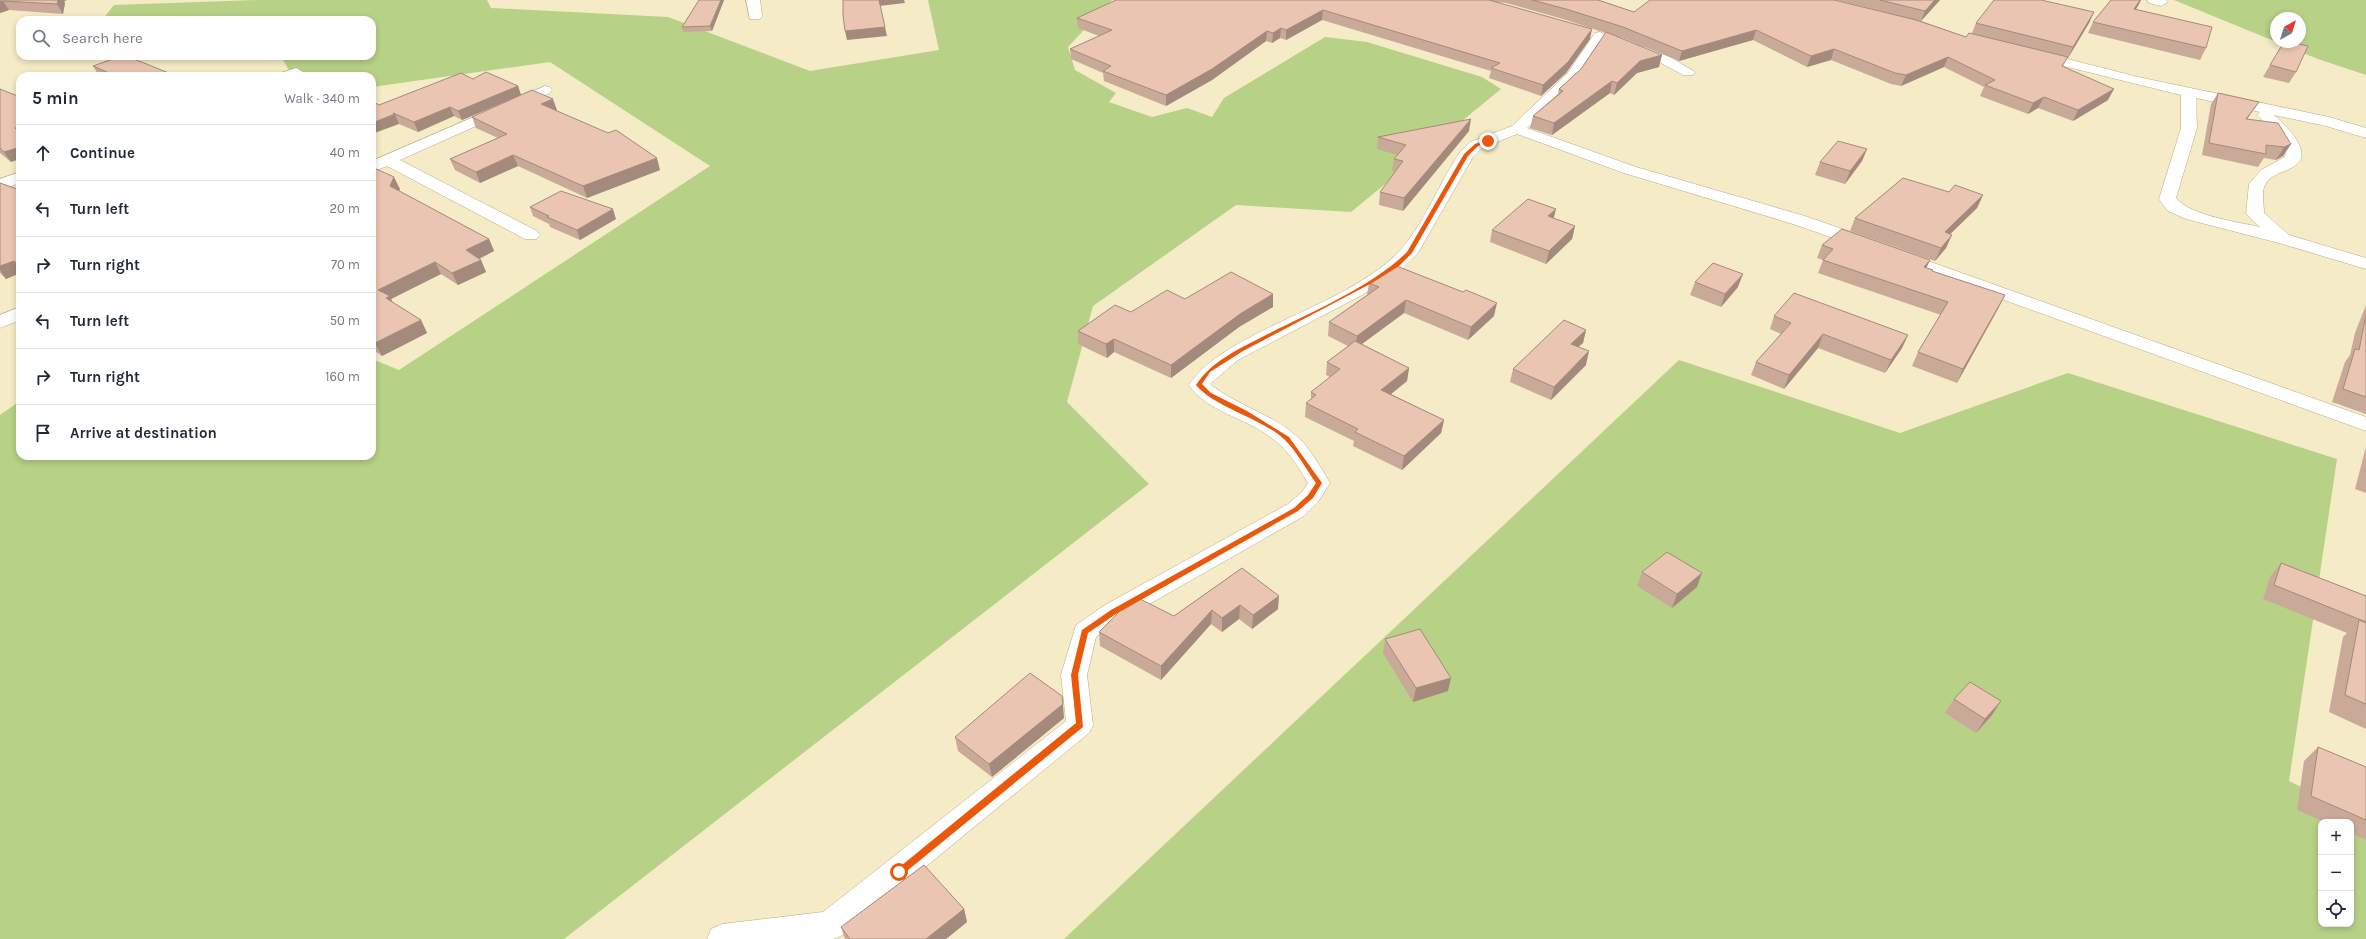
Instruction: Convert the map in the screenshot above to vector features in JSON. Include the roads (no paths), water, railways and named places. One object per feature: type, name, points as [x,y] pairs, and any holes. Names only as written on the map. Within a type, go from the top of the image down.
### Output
[{"type":"street","points":[[753,0],[755,16]]},
{"type":"street","points":[[722,939],[830,926],[1080,724],[1074,675],[1085,632],[1114,612],[1296,510],[1310,497],[1319,483],[1287,438],[1245,412],[1208,394],[1199,385],[1208,371],[1241,350],[1370,282],[1397,265],[1409,253],[1466,155],[1476,145],[1517,129],[1572,77],[1605,38],[1654,54],[1688,72]]},
{"type":"street","points":[[2022,52],[2188,92],[2329,122],[2366,133]]},
{"type":"street","points":[[376,165],[545,90]]},
{"type":"street","points":[[2188,92],[2189,128],[2167,199],[2174,207],[2192,215],[2285,239],[2366,264]]},
{"type":"street","points":[[2254,105],[2292,142],[2293,158],[2288,163],[2271,169],[2257,185],[2255,214],[2285,239]]},
{"type":"street","points":[[1517,129],[1630,170],[1799,220],[2366,424]]},
{"type":"street","points":[[388,160],[531,235]]},
{"type":"street","points":[[0,185],[16,179]]},
{"type":"street","points":[[0,322],[16,316]]}]
